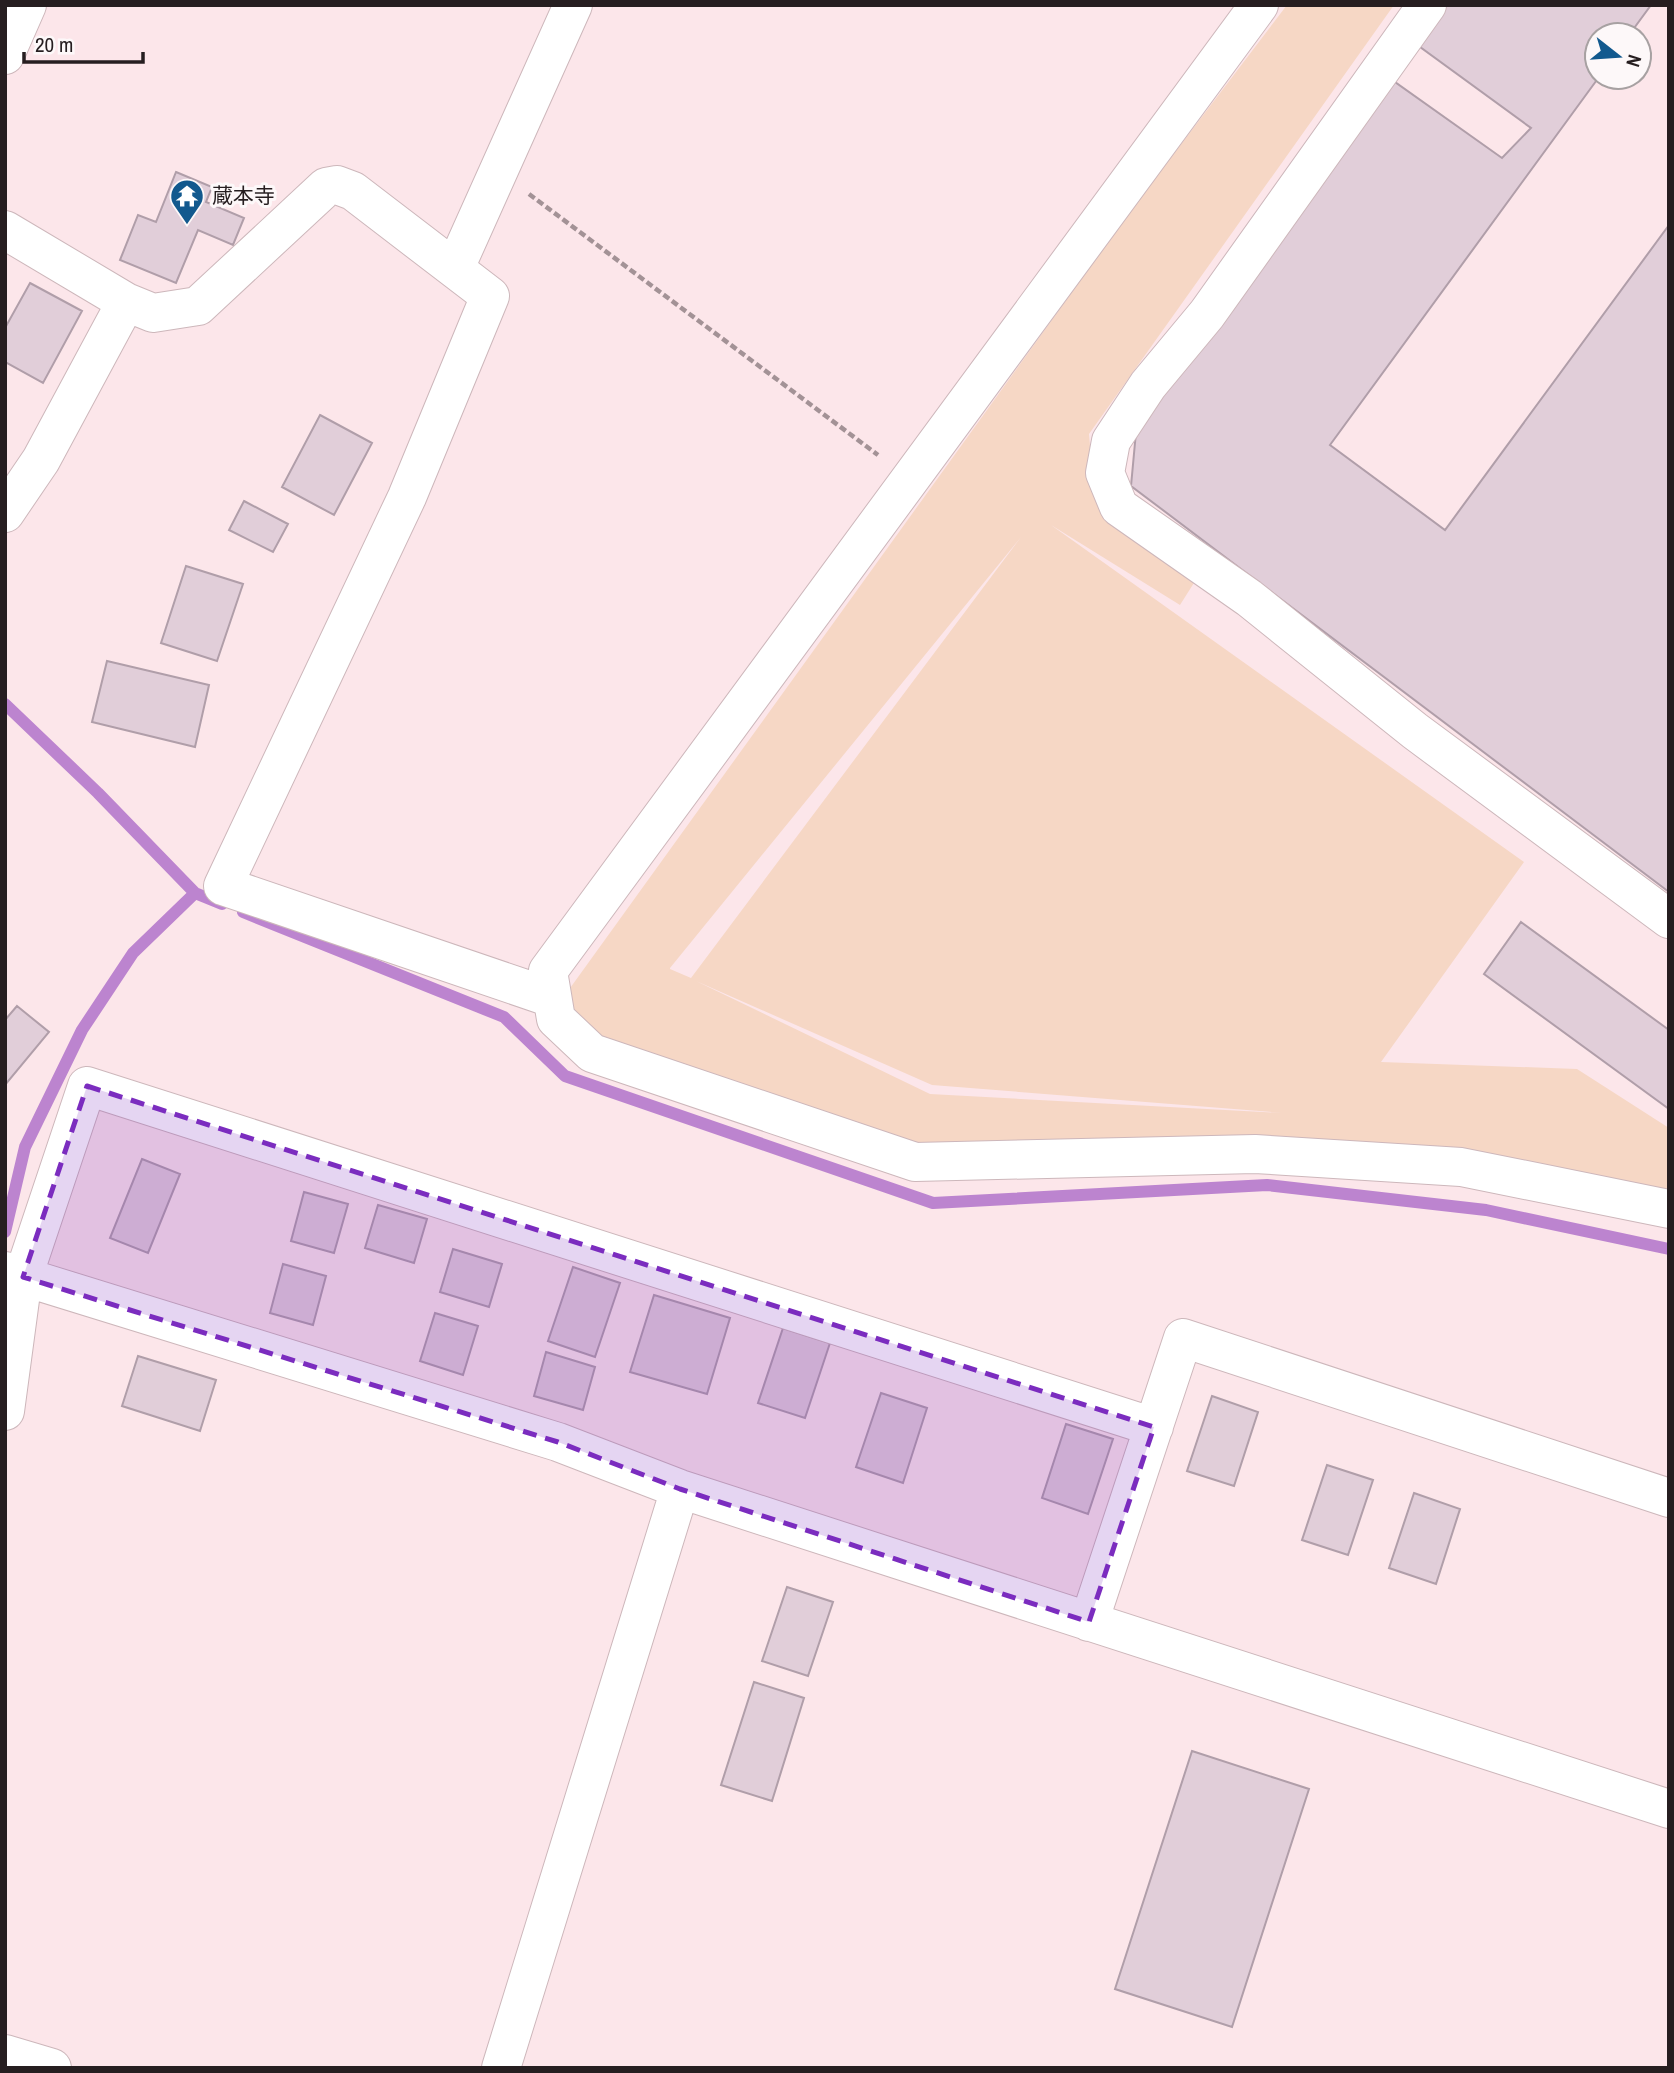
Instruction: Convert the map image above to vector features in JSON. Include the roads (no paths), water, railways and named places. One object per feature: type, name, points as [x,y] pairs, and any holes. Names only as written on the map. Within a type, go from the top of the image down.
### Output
[{"type":"street","points":[[5,55],[27,5]]},
{"type":"street","points":[[455,268],[573,5]]},
{"type":"street","points":[[1259,5],[548,971],[556,1019],[592,1053],[915,1162],[1255,1154],[1461,1167],[1669,1209]]},
{"type":"street","points":[[1427,5],[1207,314],[1148,385],[1111,441],[1105,472],[1119,507],[1249,597],[1415,731],[1669,919]]},
{"type":"street","points":[[5,230],[126,302],[153,313],[198,306],[326,187],[337,185],[353,191],[490,296],[407,497],[223,886],[552,998]]},
{"type":"street","points":[[5,513],[41,460],[126,302]]},
{"type":"street","points":[[5,1411],[14,1274],[87,1086],[1154,1427]]},
{"type":"street","points":[[14,1274],[558,1442],[680,1489],[1669,1809]]},
{"type":"street","points":[[1089,1622],[1183,1338],[1669,1498]]},
{"type":"street","points":[[501,2068],[680,1489]]},
{"type":"street","points":[[5,2054],[52,2068]]},
{"type":"waterway","points":[[5,704],[98,793],[195,893],[222,904]]},
{"type":"waterway","points":[[5,1232],[25,1147],[82,1030],[133,953],[195,893]]},
{"type":"waterway","points":[[243,912],[504,1017],[565,1076],[933,1203],[1267,1185],[1486,1210],[1669,1249]]},
{"type":"place","name":"蔵本寺","points":[[187,226]]}]
